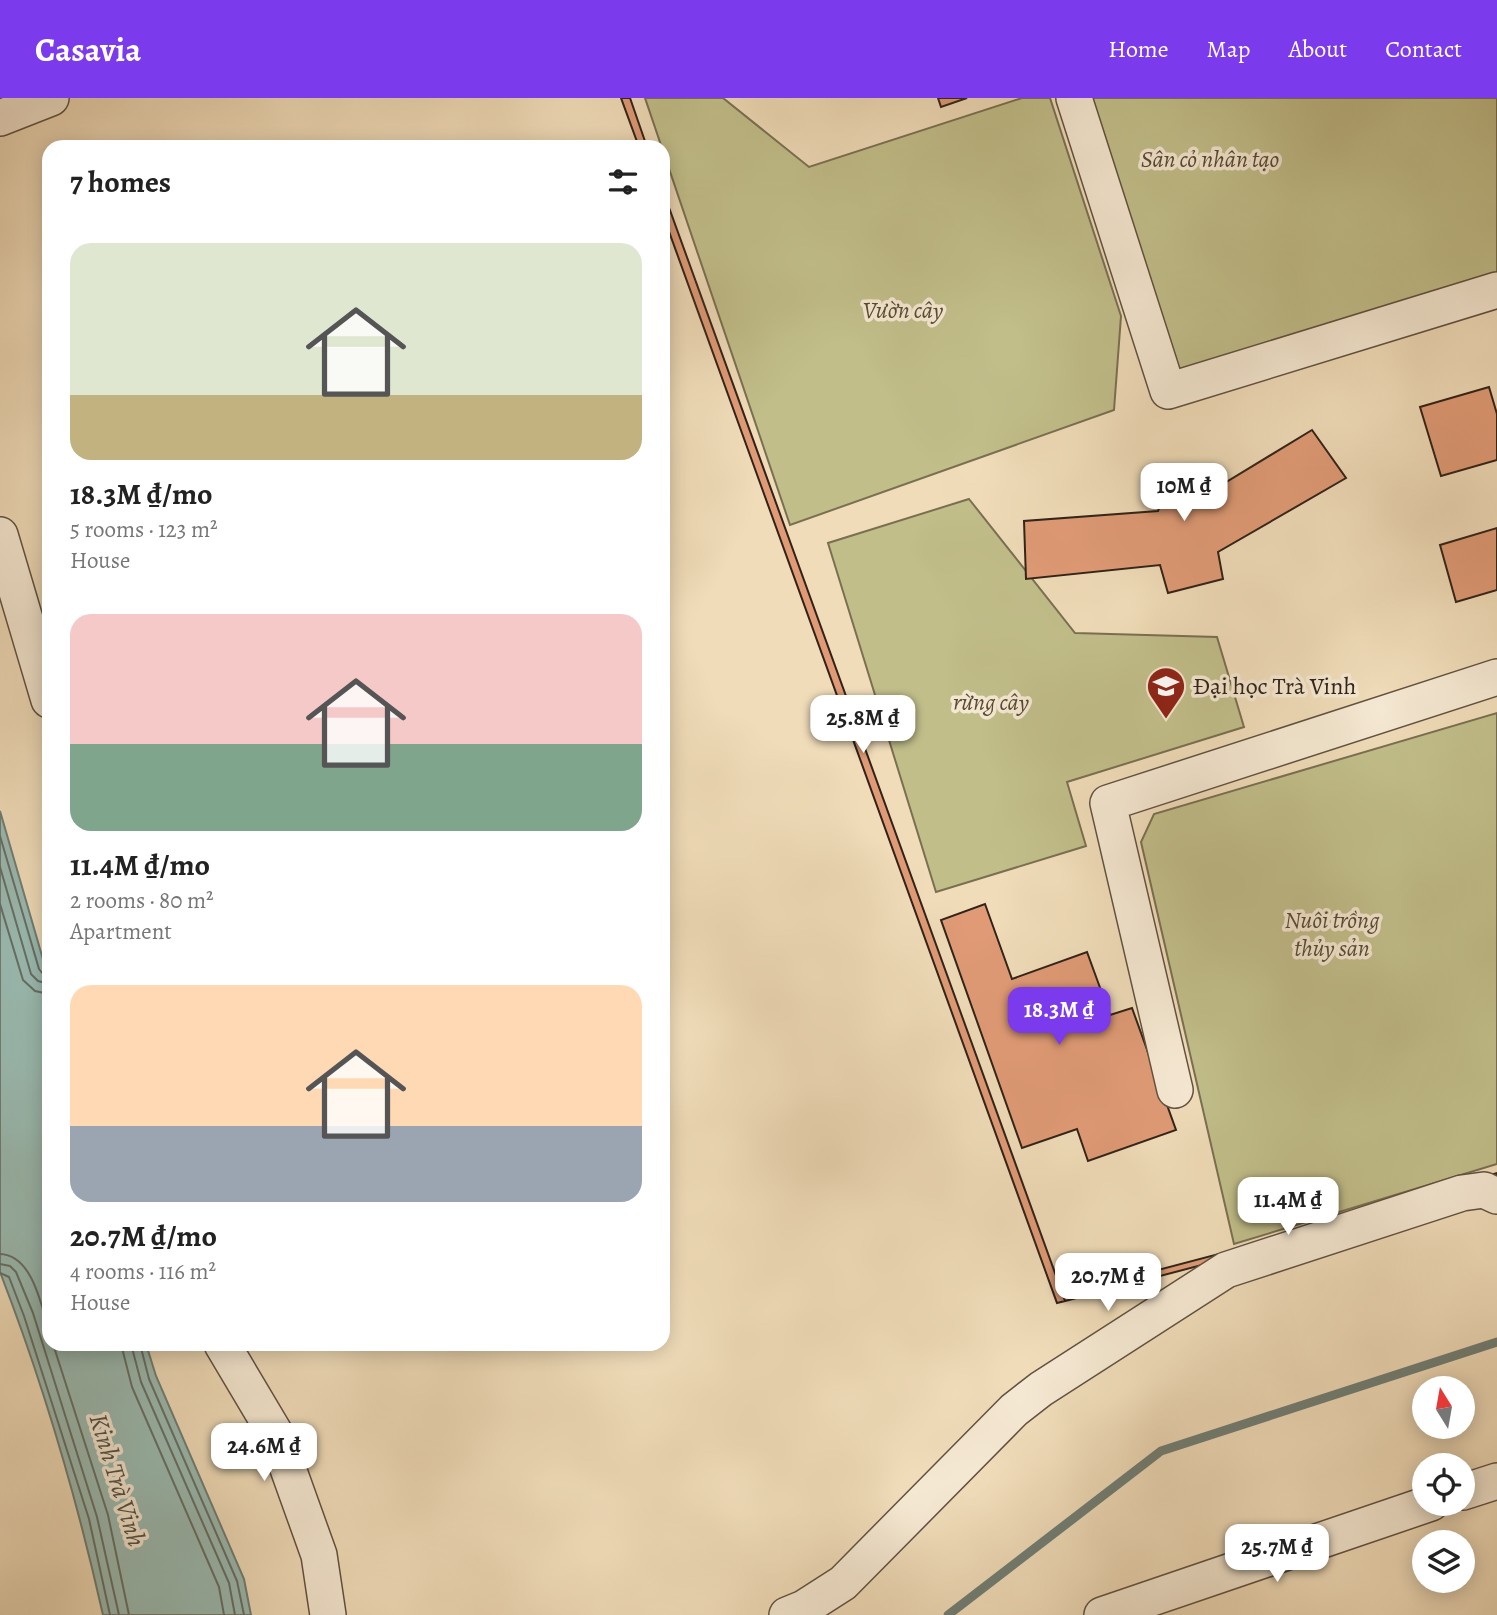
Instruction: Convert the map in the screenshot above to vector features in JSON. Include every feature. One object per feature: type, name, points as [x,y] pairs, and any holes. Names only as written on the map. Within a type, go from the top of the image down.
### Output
[{"type":"street","points":[[0,118],[51,98]]},
{"type":"street","points":[[1074,98],[1168,391],[1497,290]]},
{"type":"street","points":[[0,535],[42,676]]},
{"type":"street","points":[[1175,1090],[1108,803],[1497,677]]},
{"type":"street","points":[[787,1615],[804,1608],[843,1583],[1014,1410],[1041,1389],[1226,1270],[1462,1193],[1483,1191],[1497,1196]]},
{"type":"street","points":[[226,1351],[276,1435],[318,1555],[328,1615]]},
{"type":"street","points":[[1475,1488],[1497,1481]]},
{"type":"street","points":[[1102,1615],[1412,1509]]},
{"type":"green space","name":"Vườn cây","points":[[645,98],[723,98],[809,167],[1022,98],[1050,98],[1121,316],[1114,410],[790,525],[670,172],[670,140],[659,140]]},
{"type":"green space","name":"Sân cỏ nhân tạo","points":[[1089,98],[1497,98],[1497,275],[1177,372]]},
{"type":"green space","name":"rừng cây","points":[[969,499],[1075,633],[1217,637],[1244,727],[1067,782],[1086,846],[936,892],[828,543]]},
{"type":"green space","name":"Nuôi trồng thủy sản","points":[[1497,713],[1497,1164],[1234,1244],[1141,842],[1154,814]]},
{"type":"water","name":"Kinh Trà Vinh","points":[[0,811],[42,956],[42,1351],[148,1351],[156,1376],[244,1579],[251,1615],[103,1615],[58,1442],[31,1356],[0,1272]]},
{"type":"building","points":[[621,98],[630,98],[645,140],[636,140]]},
{"type":"building","points":[[938,98],[967,98],[941,107]]},
{"type":"building","points":[[670,210],[1065,1301],[1057,1303],[670,234]]},
{"type":"building","points":[[1489,387],[1497,414],[1497,460],[1441,476],[1420,407]]},
{"type":"building","points":[[1312,430],[1346,478],[1218,552],[1223,579],[1168,593],[1160,565],[1026,579],[1024,521],[1158,511],[1165,491],[1177,486],[1186,490],[1195,501]]},
{"type":"building","points":[[1497,528],[1497,590],[1456,602],[1440,545]]},
{"type":"building","points":[[985,904],[1012,979],[1087,952],[1110,1015],[1132,1008],[1176,1130],[1088,1161],[1077,1129],[1022,1148],[941,920]]},
{"type":"building","points":[[1497,1173],[1497,1181],[1293,1241],[1065,1301],[1063,1295],[1291,1235]]},
{"type":"waterway","points":[[948,1615],[1161,1451],[1497,1342]]},
{"type":"place","name":"Đại học Trà Vinh","points":[[1166,720]]}]
